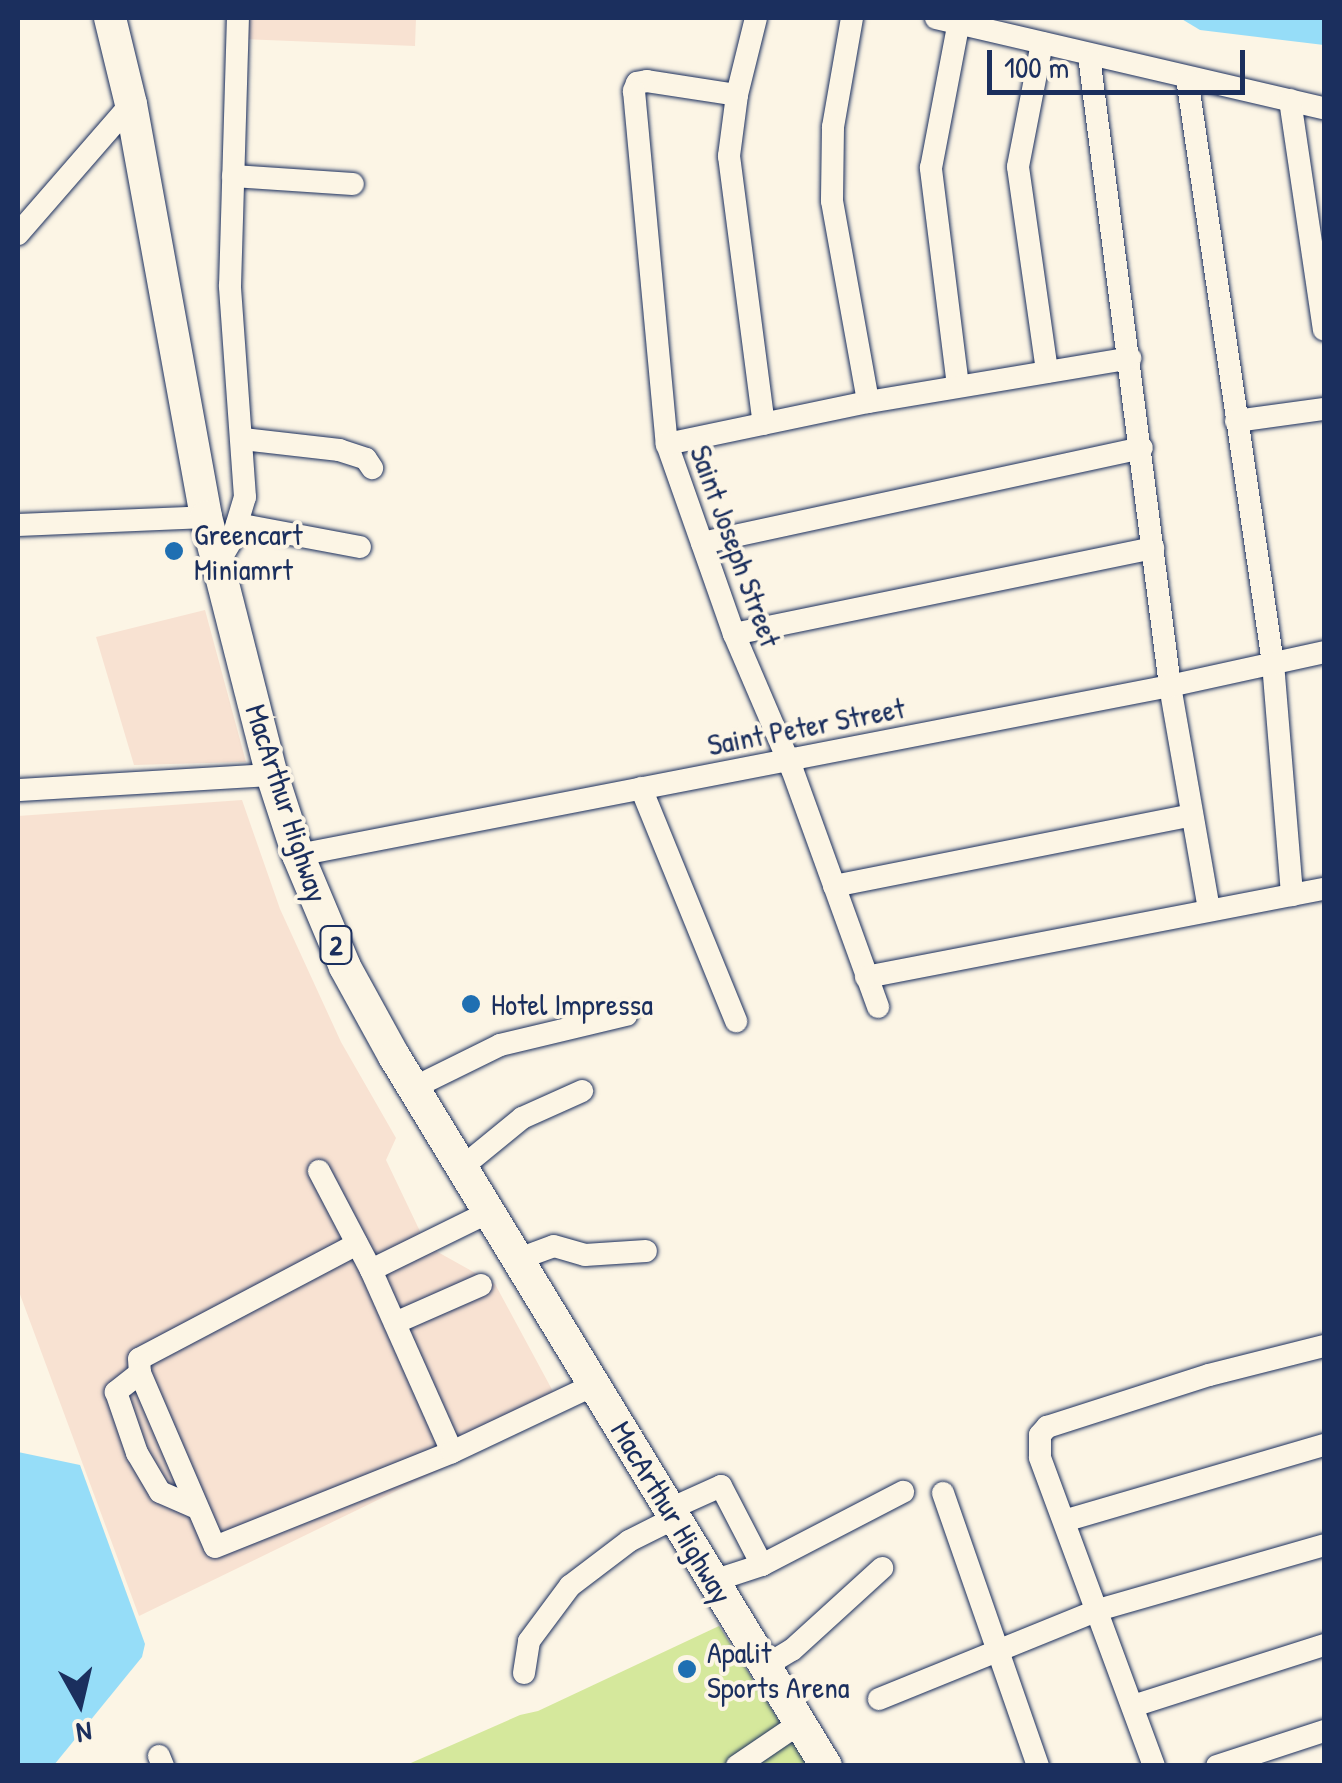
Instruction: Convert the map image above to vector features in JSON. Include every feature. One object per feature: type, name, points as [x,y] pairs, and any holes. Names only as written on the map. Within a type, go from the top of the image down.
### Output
[{"type":"highway","name":"MacArthur Highway","points":[[110,18],[222,520],[218,563],[272,775],[298,855],[345,968],[413,1088],[826,1766]]},
{"type":"street","points":[[222,520],[245,496],[230,286],[238,18]]},
{"type":"street","points":[[756,18],[737,94],[729,156],[764,424]]},
{"type":"street","points":[[852,18],[833,127],[832,201],[868,402]]},
{"type":"street","points":[[958,386],[931,168],[947,19],[1089,56],[1324,108]]},
{"type":"street","points":[[1042,43],[1018,167],[1046,372]]},
{"type":"street","points":[[1089,56],[1170,686],[1208,910]]},
{"type":"street","points":[[1188,78],[1272,663],[1292,895]]},
{"type":"street","name":"Saint Joseph Street","points":[[737,94],[647,81],[638,84],[634,91],[645,242],[667,444],[734,634],[788,760],[878,1008]]},
{"type":"street","points":[[1290,100],[1324,330]]},
{"type":"street","points":[[18,234],[131,104]]},
{"type":"street","points":[[233,176],[353,184]]},
{"type":"street","points":[[667,444],[868,402],[1130,358]]},
{"type":"street","points":[[1236,421],[1324,409]]},
{"type":"street","points":[[243,440],[339,450],[366,459],[372,468]]},
{"type":"street","points":[[702,543],[1142,448]]},
{"type":"street","points":[[18,525],[222,520],[360,547]]},
{"type":"street","points":[[734,634],[1153,548]]},
{"type":"street","name":"Saint Peter Street","points":[[298,855],[1170,686],[1324,652]]},
{"type":"street","points":[[18,790],[272,775]]},
{"type":"street","points":[[641,788],[736,1021]]},
{"type":"street","points":[[834,886],[1192,815]]},
{"type":"street","points":[[866,977],[1324,889]]},
{"type":"street","points":[[413,1088],[500,1045],[626,1015]]},
{"type":"street","points":[[461,1168],[522,1118],[582,1091]]},
{"type":"street","points":[[319,1171],[372,1270],[452,1452]]},
{"type":"street","points":[[372,1270],[488,1213]]},
{"type":"street","points":[[358,1244],[144,1352],[138,1365],[140,1373],[215,1546],[452,1452],[594,1384]]},
{"type":"street","points":[[516,1260],[554,1246],[584,1255],[646,1252]]},
{"type":"street","points":[[395,1323],[481,1285]]},
{"type":"street","points":[[1154,1766],[1038,1449],[1046,1428],[1209,1375],[1324,1346]]},
{"type":"street","points":[[140,1373],[116,1392],[137,1453],[160,1492],[197,1508]]},
{"type":"street","points":[[1066,1520],[1324,1445]]},
{"type":"street","points":[[524,1673],[529,1641],[570,1586],[629,1541],[721,1486],[762,1565]]},
{"type":"street","points":[[713,1581],[762,1565],[903,1492]]},
{"type":"street","points":[[943,1493],[1038,1766]]},
{"type":"street","points":[[879,1699],[1098,1610],[1324,1545]]},
{"type":"street","points":[[765,1666],[792,1650],[882,1568]]},
{"type":"street","points":[[1133,1706],[1324,1646]]},
{"type":"street","points":[[737,1766],[800,1723]]},
{"type":"street","points":[[1218,1766],[1324,1731]]},
{"type":"shaded area","points":[[245,18],[416,18],[415,46],[244,39]]},
{"type":"shaded area","points":[[205,610],[246,762],[134,765],[96,637]]},
{"type":"shaded area","points":[[242,800],[280,909],[341,1042],[396,1138],[386,1160],[427,1246],[495,1284],[563,1410],[139,1616],[18,1289],[18,816]]},
{"type":"green space","name":"Apalit Sports Arena","points":[[719,1626],[807,1765],[404,1766],[520,1715],[538,1711]]},
{"type":"water","points":[[1180,18],[1324,18],[1324,45],[1200,30]]},
{"type":"water","points":[[18,1452],[80,1465],[145,1644],[142,1657],[54,1765],[18,1765]]},
{"type":"place","name":"Greencart Miniamrt","points":[[174,551]]},
{"type":"place","name":"Hotel Impressa","points":[[471,1004]]},
{"type":"place","name":"Apalit Sports Arena","points":[[687,1669]]}]
